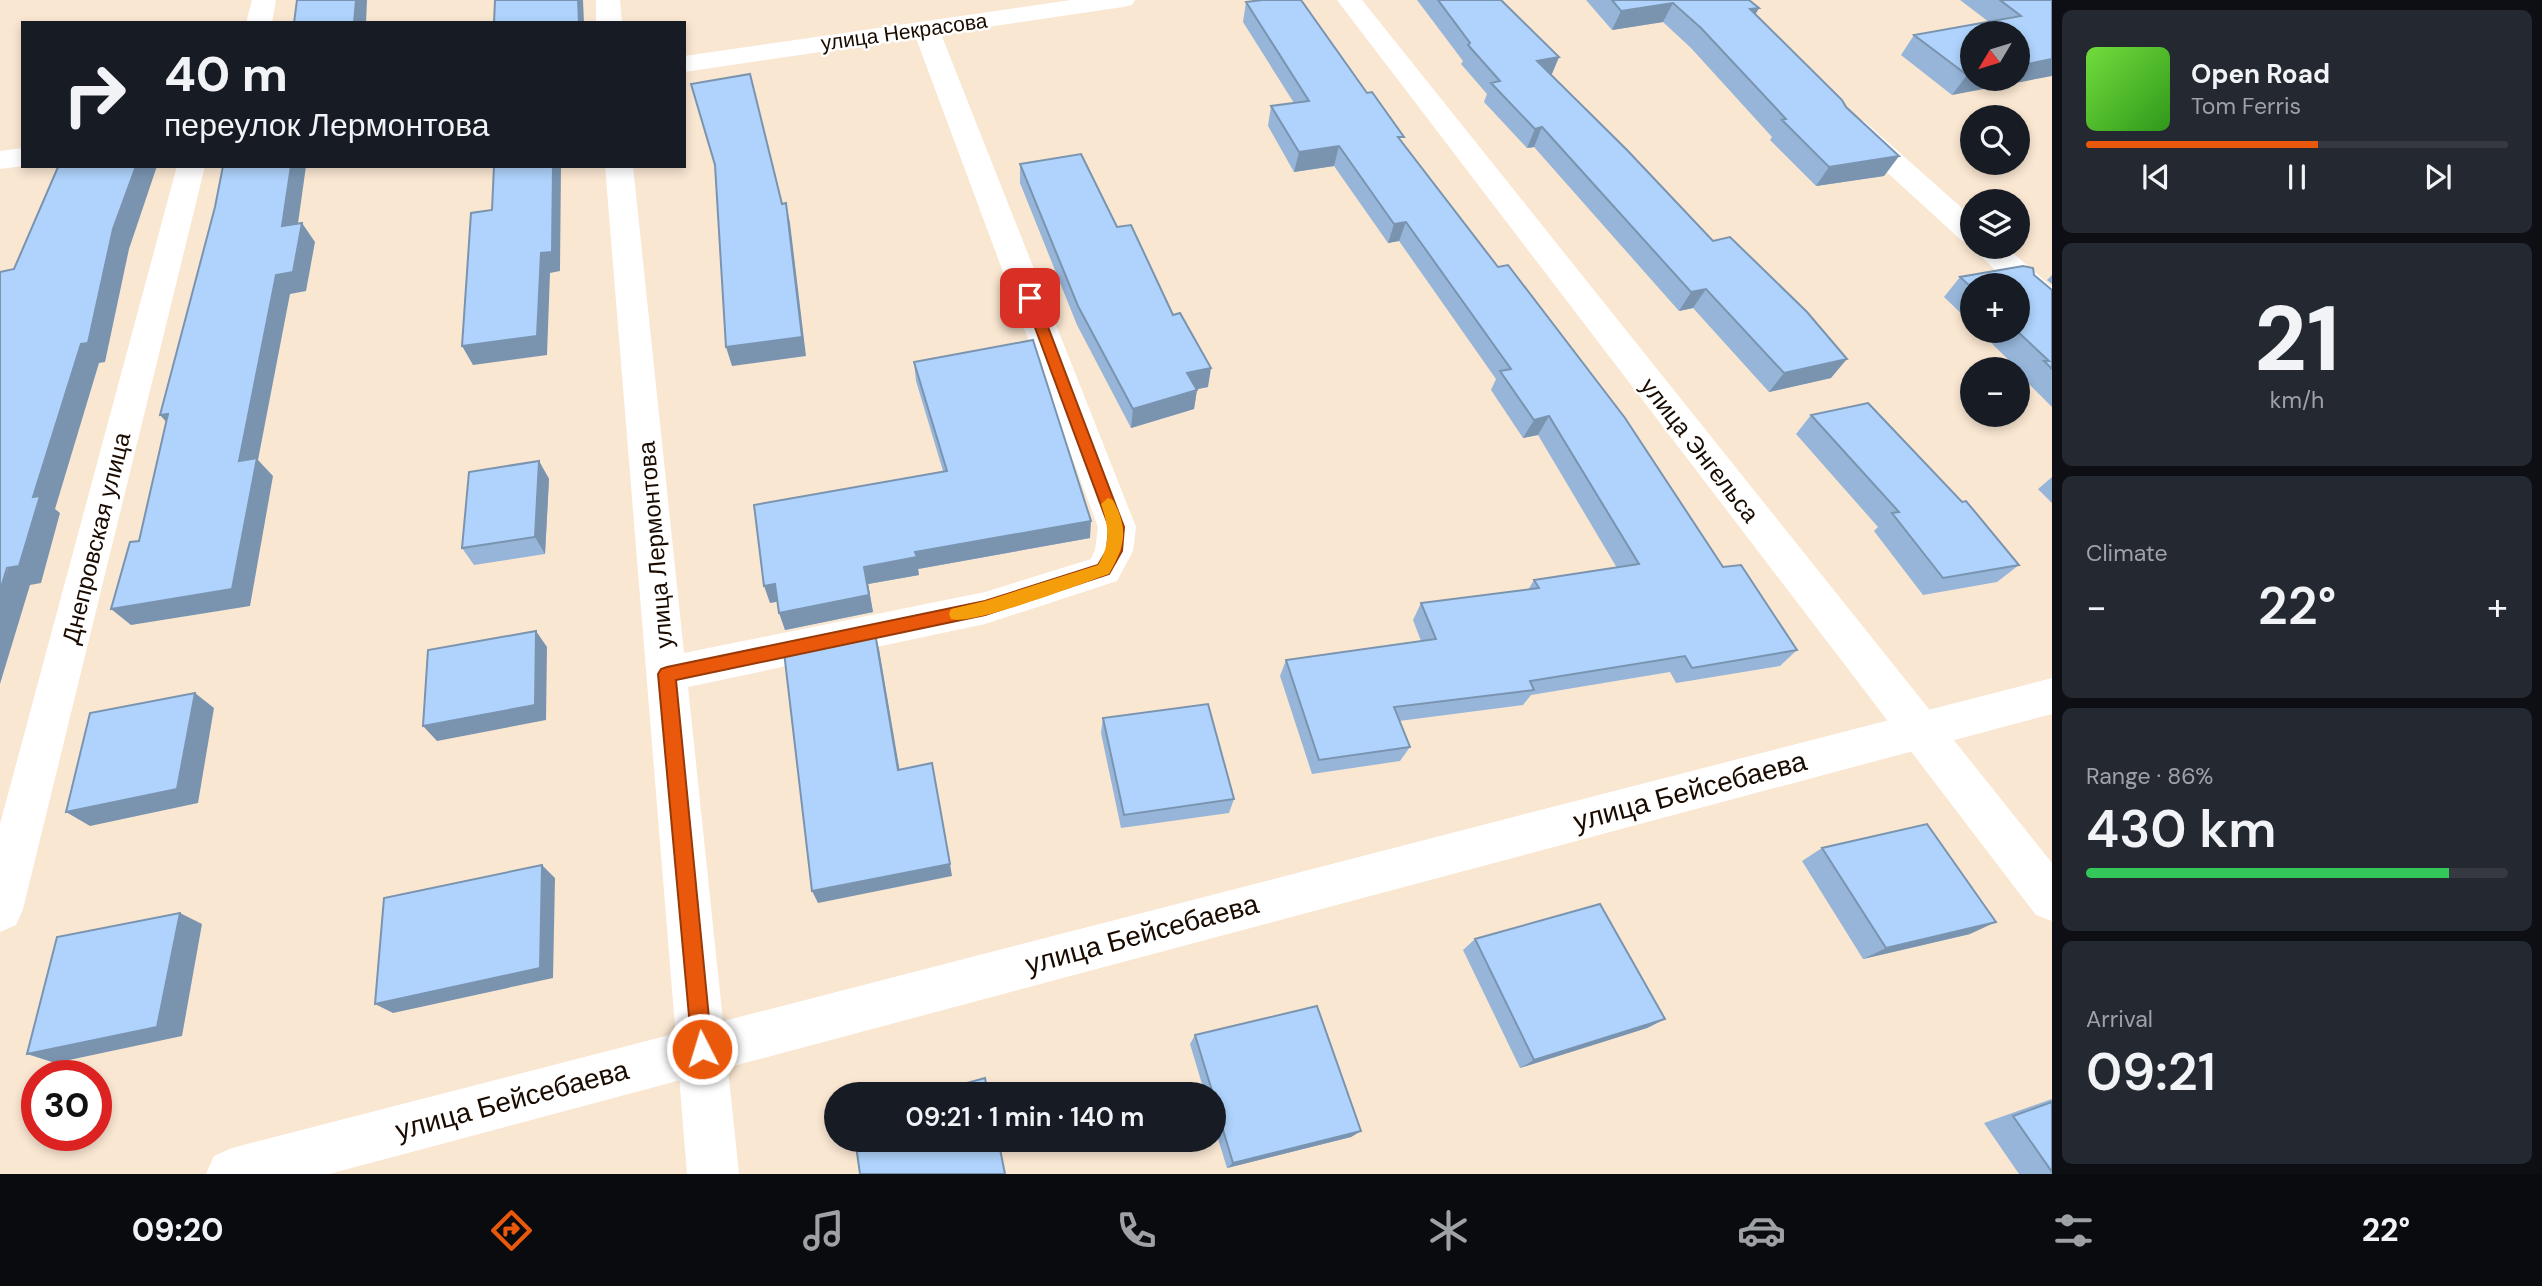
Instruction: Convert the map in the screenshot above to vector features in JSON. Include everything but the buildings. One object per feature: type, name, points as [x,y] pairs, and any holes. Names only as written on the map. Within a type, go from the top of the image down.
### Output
[{"type":"street","points":[[259,21],[264,0]]},
{"type":"street","points":[[608,0],[609,21]]},
{"type":"street","name":"улица Некрасова","points":[[686,64],[1123,0]]},
{"type":"street","name":"улица Энгельса","points":[[1349,0],[2052,899]]},
{"type":"street","points":[[667,674],[985,608],[1104,569],[1114,551],[1116,527],[926,29]]},
{"type":"street","points":[[1845,119],[1960,222]]},
{"type":"street","points":[[0,160],[21,157]]},
{"type":"street","name":"Днепровская улица","points":[[0,909],[190,168]]},
{"type":"street","name":"улица Лермонтова","points":[[620,168],[713,1174]]},
{"type":"street","points":[[2000,259],[2052,305]]},
{"type":"street","name":"улица Бейсебаева","points":[[233,1174],[2052,696]]},
{"type":"slow traffic","points":[[957,614],[985,608],[1104,569],[1114,551],[1116,527],[1108,504]]},
{"type":"route","points":[[702,1049],[667,674],[985,608],[1104,569],[1114,551],[1116,527],[1030,298]]}]
